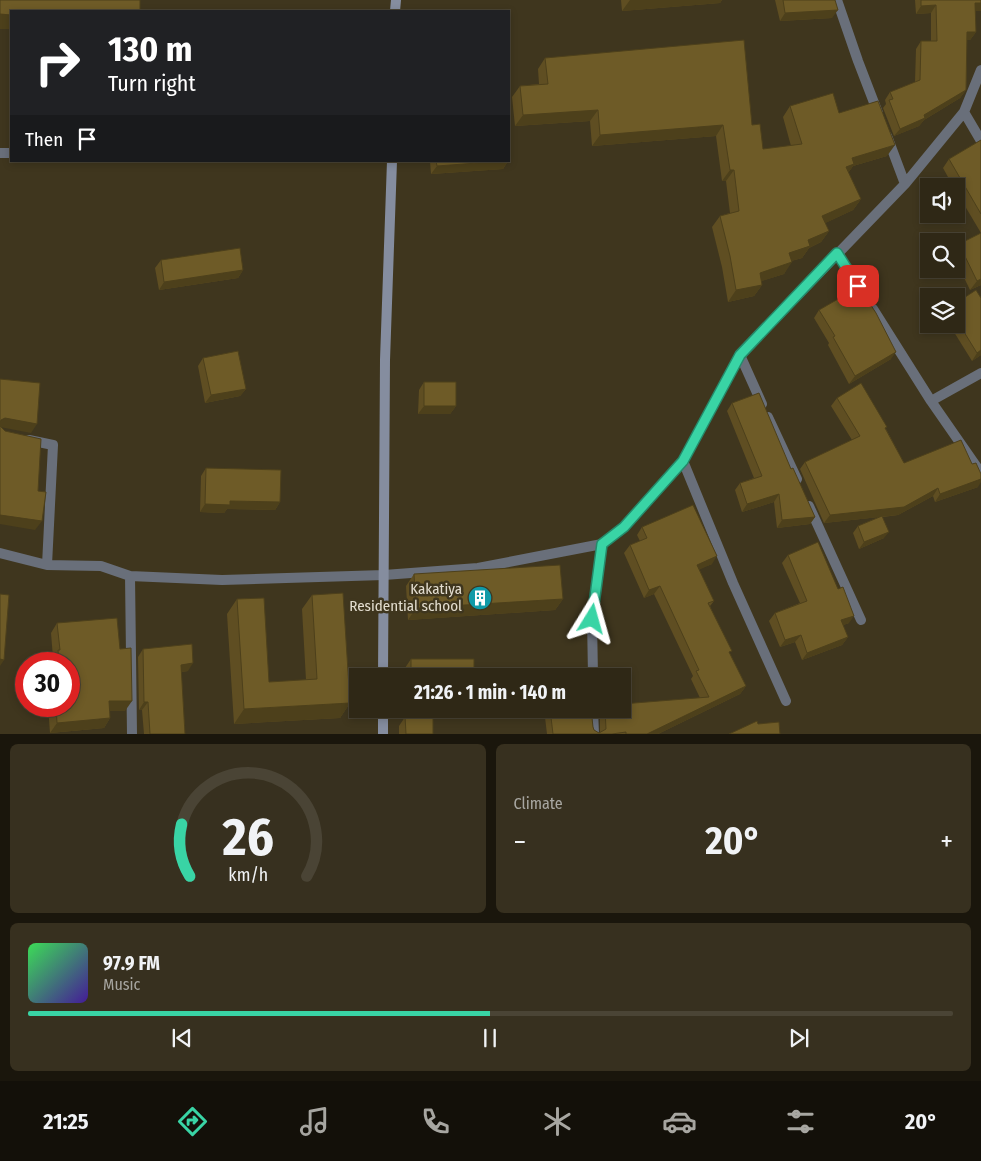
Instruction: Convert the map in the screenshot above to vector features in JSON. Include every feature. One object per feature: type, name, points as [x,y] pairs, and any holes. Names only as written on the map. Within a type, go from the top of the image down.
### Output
[{"type":"main road","points":[[383,668],[385,360],[392,162]]},
{"type":"main road","points":[[383,718],[383,734]]},
{"type":"street","points":[[837,0],[858,61],[906,184]]},
{"type":"street","points":[[0,553],[47,565],[101,566],[130,576],[222,580],[384,575],[478,568],[602,544],[624,527],[683,461],[740,355],[906,184],[964,112],[981,70]]},
{"type":"street","points":[[964,112],[981,141]]},
{"type":"street","points":[[837,253],[931,401],[981,473]]},
{"type":"street","points":[[740,355],[861,620]]},
{"type":"street","points":[[931,401],[981,373]]},
{"type":"street","points":[[18,437],[53,445],[47,565]]},
{"type":"street","points":[[683,461],[733,583],[786,701]]},
{"type":"street","points":[[593,668],[592,619],[602,544]]},
{"type":"street","points":[[130,576],[132,734]]},
{"type":"street","points":[[593,718],[594,734]]},
{"type":"building","points":[[0,0],[140,0],[140,10],[10,10],[10,15],[0,14]]},
{"type":"building","points":[[783,0],[835,0],[838,10],[785,13]]},
{"type":"building","points":[[921,0],[981,0],[981,3],[975,3],[976,32],[967,32],[966,90],[924,115],[925,118],[900,129],[889,100],[893,99],[890,92],[920,80],[921,41],[937,41],[936,5],[921,6]]},
{"type":"building","points":[[744,40],[752,125],[760,124],[763,149],[802,144],[790,106],[833,93],[839,113],[878,101],[895,145],[852,158],[854,164],[846,167],[861,199],[822,216],[829,231],[808,240],[810,246],[789,253],[792,262],[760,273],[762,285],[736,290],[720,216],[739,211],[734,170],[730,170],[723,125],[600,135],[598,110],[523,115],[520,86],[548,84],[545,58]]},
{"type":"building","points":[[981,140],[981,214],[965,186],[965,178],[960,178],[949,159]]},
{"type":"building","points":[[436,162],[491,162],[437,166]]},
{"type":"building","points":[[981,233],[981,279],[977,281],[965,256],[965,241]]},
{"type":"building","points":[[240,248],[243,270],[164,282],[161,260]]},
{"type":"building","points":[[859,287],[876,313],[896,352],[855,376],[833,337],[835,336],[819,310]]},
{"type":"building","points":[[976,290],[981,298],[981,350],[977,353],[965,333],[965,297]]},
{"type":"building","points":[[238,351],[246,389],[211,395],[203,358]]},
{"type":"building","points":[[0,379],[40,383],[37,424],[5,418],[0,423]]},
{"type":"building","points":[[424,382],[456,382],[456,406],[424,406]]},
{"type":"building","points":[[861,383],[887,427],[885,428],[904,463],[961,440],[972,464],[976,463],[981,479],[940,494],[938,488],[904,507],[830,515],[805,462],[860,436],[837,398]]},
{"type":"building","points":[[759,393],[791,469],[793,468],[815,517],[782,520],[779,494],[747,504],[740,483],[762,476],[732,403]]},
{"type":"building","points":[[0,426],[5,431],[41,439],[38,491],[46,492],[42,521],[0,515]]},
{"type":"building","points":[[206,468],[281,470],[280,502],[230,501],[230,505],[205,504]]},
{"type":"building","points":[[693,505],[717,556],[697,565],[714,601],[708,603],[732,651],[729,652],[746,686],[647,734],[626,734],[626,732],[612,734],[553,734],[551,718],[592,718],[594,730],[599,733],[606,729],[605,718],[631,718],[631,703],[709,697],[696,671],[699,670],[660,586],[649,590],[630,545],[647,538],[642,527]]},
{"type":"building","points":[[882,516],[889,532],[864,542],[858,526]]},
{"type":"building","points":[[818,542],[838,589],[843,587],[854,616],[841,620],[848,637],[807,653],[801,635],[785,640],[775,613],[807,601],[788,555]]},
{"type":"building","name":"Kakatiya Residential school","points":[[560,565],[563,599],[416,608],[414,574]]},
{"type":"building","points":[[343,593],[349,703],[244,709],[237,599],[264,598],[269,682],[317,679],[312,595]]},
{"type":"building","points":[[0,594],[9,595],[4,660],[0,659]]},
{"type":"building","points":[[117,618],[120,649],[131,648],[132,701],[109,701],[110,718],[57,723],[57,717],[80,717],[80,652],[58,652],[60,650],[57,623]]},
{"type":"building","points":[[192,644],[193,663],[181,665],[185,734],[150,734],[148,702],[144,702],[143,649]]},
{"type":"building","points":[[411,659],[474,659],[474,668],[411,668]]},
{"type":"building","points":[[405,718],[433,718],[433,734],[406,734]]},
{"type":"building","points":[[757,721],[758,724],[779,722],[780,734],[729,734]]},
{"type":"place","name":"Kakatiya Residential school","points":[[480,598]]},
{"type":"route","points":[[592,619],[602,544],[624,527],[683,461],[740,355],[837,253],[858,286]]}]
